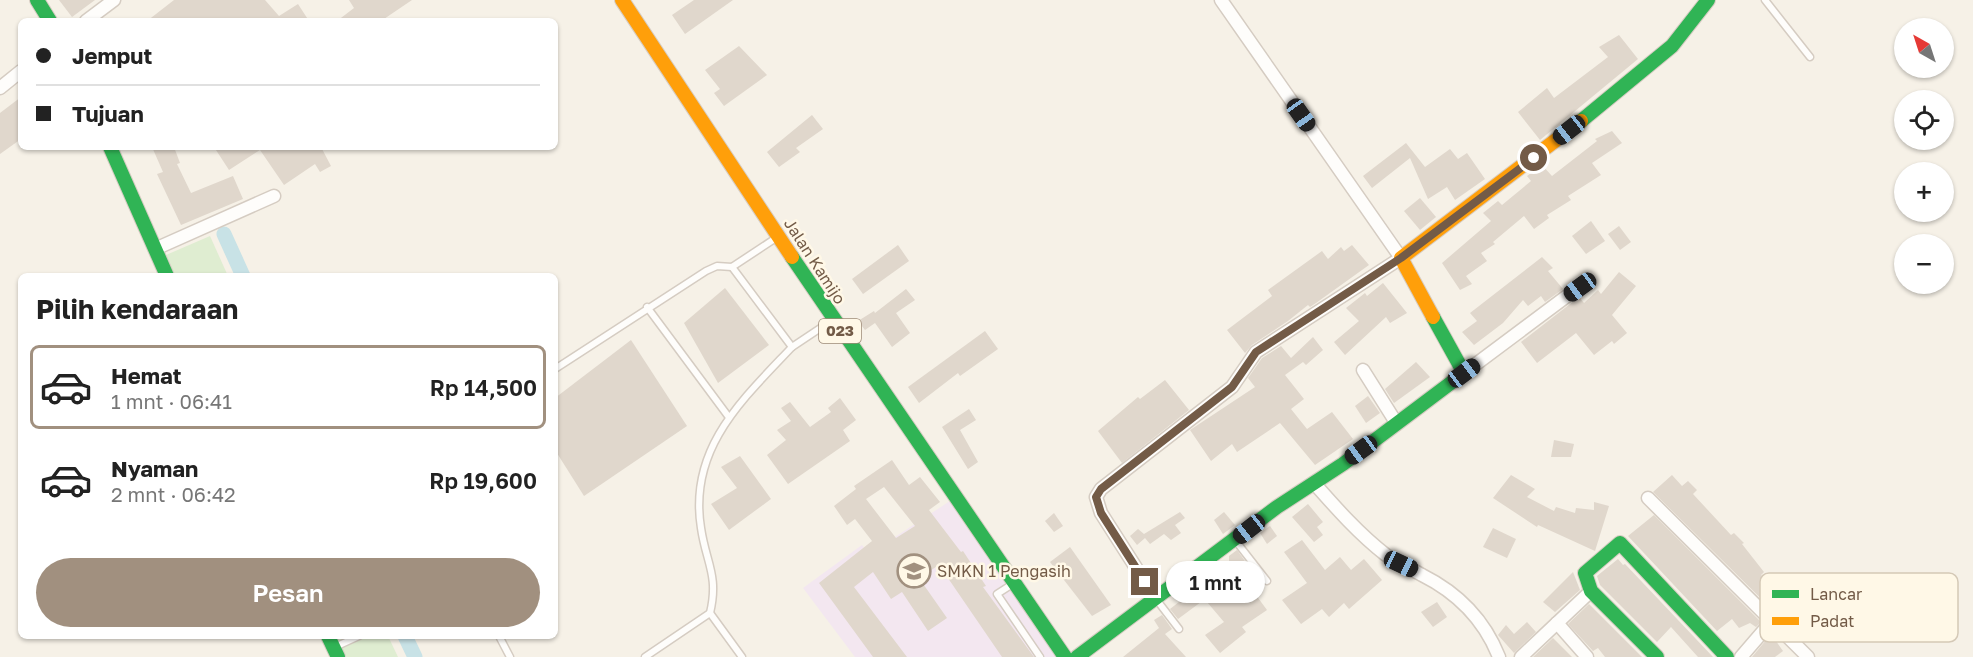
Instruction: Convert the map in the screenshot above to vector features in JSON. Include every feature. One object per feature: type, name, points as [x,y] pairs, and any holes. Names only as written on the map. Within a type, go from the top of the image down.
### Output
[{"type":"street","points":[[37,0],[48,18]]},
{"type":"street","points":[[90,18],[114,0]]},
{"type":"street","name":"Jalan Kamijo","points":[[622,0],[833,320],[1061,651]]},
{"type":"street","points":[[1221,0],[1401,258],[1464,373]]},
{"type":"street","points":[[1156,599],[1101,513],[1096,497],[1101,489],[1232,387],[1256,352],[1401,258],[1498,187],[1623,88],[1692,27],[1708,0]]},
{"type":"street","points":[[0,87],[18,73]]},
{"type":"street","points":[[111,150],[166,273]]},
{"type":"street","points":[[155,249],[274,196]]},
{"type":"street","points":[[1077,657],[1397,424],[1580,287]]},
{"type":"street","points":[[1363,370],[1397,424]]},
{"type":"street","points":[[1314,483],[1348,521],[1386,555],[1449,590],[1465,603],[1486,630],[1499,657]]},
{"type":"street","points":[[1648,498],[1760,609]]},
{"type":"street","points":[[1657,657],[1591,591],[1585,573],[1618,544],[1623,544],[1727,657]]},
{"type":"street","points":[[1521,657],[1591,591]]},
{"type":"street","points":[[1557,623],[1587,657]]},
{"type":"street","points":[[1741,657],[1760,635]]},
{"type":"street","points":[[1793,642],[1808,657]]},
{"type":"lane","points":[[1765,0],[1810,57]]},
{"type":"lane","points":[[558,367],[647,307],[706,271],[717,266],[732,267],[779,236]]},
{"type":"lane","points":[[732,267],[792,347]]},
{"type":"lane","points":[[647,307],[729,416]]},
{"type":"lane","points":[[742,657],[710,613],[715,583],[700,525],[701,490],[706,459],[729,416],[792,347],[833,320]]},
{"type":"lane","points":[[1235,540],[1268,581]]},
{"type":"lane","points":[[1013,582],[997,594],[1042,657],[1061,651]]},
{"type":"lane","points":[[1156,599],[1179,628]]},
{"type":"lane","points":[[645,657],[710,613]]},
{"type":"lane","points":[[333,647],[352,639]]},
{"type":"lane","points":[[501,639],[510,657]]},
{"type":"shaded area","name":"SMKN 1 Pengasih","points":[[953,499],[1059,657],[855,657],[803,588],[862,545],[869,554]]},
{"type":"green space","points":[[210,236],[227,273],[174,273],[166,255]]},
{"type":"green space","points":[[334,639],[389,639],[398,657],[342,657]]},
{"type":"building","points":[[59,0],[95,0],[72,17]]},
{"type":"building","points":[[174,0],[265,0],[279,16],[298,4],[307,18],[151,18]]},
{"type":"building","points":[[349,0],[412,0],[385,18],[341,18],[354,8]]},
{"type":"building","points":[[694,0],[733,0],[685,34],[672,15]]},
{"type":"building","points":[[1619,35],[1638,59],[1540,140],[1518,112],[1547,88],[1554,98],[1608,57],[1599,47]]},
{"type":"building","points":[[739,46],[767,75],[724,106],[714,93],[720,89],[705,70]]},
{"type":"building","points":[[18,99],[18,141],[0,154],[0,113]]},
{"type":"building","points":[[812,115],[823,129],[796,148],[800,152],[779,167],[767,152]]},
{"type":"building","points":[[1612,131],[1622,143],[1592,163],[1601,175],[1568,196],[1571,200],[1547,215],[1549,218],[1534,229],[1524,216],[1493,242],[1495,244],[1481,253],[1487,261],[1466,276],[1472,284],[1460,290],[1442,263],[1491,221],[1483,213],[1498,201],[1502,205],[1531,181],[1527,176],[1542,165],[1552,176],[1597,141],[1595,139]]},
{"type":"building","points":[[1406,143],[1425,167],[1450,149],[1458,159],[1467,153],[1485,179],[1455,200],[1447,187],[1428,199],[1410,158],[1372,188],[1363,176]]},
{"type":"building","points":[[153,150],[175,150],[180,163],[177,164],[191,193],[233,176],[243,199],[181,225],[157,174],[163,172]]},
{"type":"building","points":[[216,150],[260,150],[229,170]]},
{"type":"building","points":[[260,150],[323,150],[331,166],[320,172],[315,164],[284,185]]},
{"type":"building","points":[[1420,198],[1436,217],[1420,230],[1404,211]]},
{"type":"building","points":[[1591,221],[1605,241],[1586,254],[1572,236]]},
{"type":"building","points":[[1619,226],[1631,242],[1620,250],[1608,234]]},
{"type":"building","points":[[898,245],[909,261],[863,294],[852,279]]},
{"type":"building","points":[[1352,245],[1369,265],[1310,307],[1308,305],[1252,345],[1245,353],[1227,330],[1272,296],[1268,290],[1322,251],[1328,259],[1341,247],[1344,251]]},
{"type":"building","points":[[1542,257],[1553,268],[1548,271],[1563,289],[1545,302],[1541,296],[1528,306],[1523,300],[1503,323],[1474,345],[1462,332],[1477,321],[1470,313]]},
{"type":"building","points":[[1619,272],[1636,286],[1612,315],[1627,333],[1614,344],[1612,341],[1594,355],[1576,333],[1537,363],[1521,342],[1579,297],[1584,303],[1598,290],[1601,294]]},
{"type":"building","points":[[1383,283],[1407,313],[1390,323],[1386,317],[1345,355],[1334,342],[1359,321],[1346,308],[1365,293],[1367,296]]},
{"type":"building","points":[[725,288],[769,345],[718,383],[684,323]]},
{"type":"building","points":[[906,289],[915,300],[896,313],[910,333],[892,347],[875,323],[865,330],[858,321],[874,311],[875,313]]},
{"type":"building","points":[[985,331],[998,349],[960,376],[958,373],[919,403],[908,387]]},
{"type":"building","points":[[1313,337],[1323,350],[1306,365],[1303,362],[1285,375],[1304,399],[1291,409],[1307,429],[1332,412],[1353,439],[1315,465],[1280,423],[1237,452],[1232,444],[1211,461],[1190,430],[1255,387],[1248,378],[1262,358],[1281,346],[1291,358]]},
{"type":"building","points":[[631,340],[687,426],[584,496],[558,455],[558,396]]},
{"type":"building","points":[[1416,362],[1430,377],[1394,403],[1385,389]]},
{"type":"building","points":[[1165,380],[1189,410],[1122,463],[1098,431],[1138,397],[1140,399]]},
{"type":"building","points":[[1368,396],[1380,413],[1366,423],[1355,406]]},
{"type":"building","points":[[840,398],[856,420],[843,430],[850,441],[788,484],[767,455],[786,440],[777,430],[791,421],[781,408],[790,402],[810,427],[831,412],[828,408]]},
{"type":"building","points":[[969,409],[976,420],[960,430],[978,462],[968,469],[942,427]]},
{"type":"building","points":[[1554,440],[1574,444],[1571,457],[1551,457]]},
{"type":"building","points":[[740,456],[771,499],[729,530],[711,504],[737,488],[721,467]]},
{"type":"building","points":[[892,460],[909,485],[920,477],[940,502],[929,510],[961,552],[963,551],[986,586],[983,587],[1034,657],[1002,657],[939,565],[919,578],[947,618],[928,631],[902,592],[891,599],[873,572],[854,587],[907,657],[873,657],[819,583],[872,541],[855,519],[847,525],[834,506],[856,489],[854,486]],"holes":[[[884,487],[915,526],[896,538],[866,499]]]},
{"type":"building","points":[[1511,475],[1535,489],[1527,497],[1554,511],[1556,507],[1575,513],[1576,508],[1594,510],[1594,502],[1609,506],[1595,551],[1538,525],[1537,527],[1493,498]]},
{"type":"building","points":[[1672,475],[1682,486],[1688,481],[1697,490],[1693,494],[1731,535],[1734,533],[1744,543],[1742,544],[1764,572],[1760,573],[1760,598],[1653,492]]},
{"type":"building","points":[[1308,504],[1323,522],[1317,527],[1323,535],[1314,542],[1292,517]]},
{"type":"building","points":[[1180,512],[1185,518],[1175,525],[1181,533],[1171,540],[1164,534],[1150,544],[1145,538],[1137,545],[1130,536],[1138,529],[1144,534]]},
{"type":"building","points":[[1224,512],[1235,525],[1223,534],[1214,520]]},
{"type":"building","points":[[1054,513],[1063,526],[1054,532],[1045,521]]},
{"type":"building","points":[[1654,515],[1760,623],[1756,627],[1750,623],[1739,628],[1732,619],[1717,631],[1628,536]]},
{"type":"building","points":[[1270,526],[1277,536],[1267,544],[1260,533]]},
{"type":"building","points":[[1493,528],[1516,539],[1507,558],[1483,547]]},
{"type":"building","points":[[1302,540],[1325,570],[1340,557],[1351,570],[1364,559],[1382,580],[1349,609],[1344,603],[1329,617],[1322,609],[1301,624],[1282,600],[1307,583],[1284,552]]},
{"type":"building","points":[[1070,547],[1111,605],[1092,616],[1050,562]]},
{"type":"building","points":[[1237,550],[1255,575],[1247,583],[1267,610],[1242,627],[1246,632],[1220,653],[1205,635],[1224,622],[1207,602],[1227,589],[1216,575],[1229,564],[1229,556]]},
{"type":"building","points":[[1618,559],[1713,657],[1698,657],[1671,627],[1657,642],[1600,585],[1597,576]]},
{"type":"building","points":[[1573,572],[1580,590],[1555,612],[1543,602]]},
{"type":"building","points":[[1193,584],[1205,599],[1178,619],[1170,609],[1179,602],[1176,598]]},
{"type":"building","points":[[1437,602],[1447,617],[1433,627],[1421,612]]},
{"type":"building","points":[[1589,604],[1642,657],[1605,657],[1598,648],[1593,651],[1568,624]]},
{"type":"building","points":[[1162,615],[1172,629],[1165,634],[1186,657],[1123,657],[1159,628],[1154,620]]},
{"type":"building","points":[[1527,622],[1536,632],[1514,653],[1498,635],[1506,625],[1514,634]]},
{"type":"building","points":[[1553,638],[1572,657],[1533,657]]},
{"type":"building","points":[[1764,642],[1777,642],[1783,651],[1775,657],[1752,657]]},
{"type":"waterway","points":[[224,234],[242,273]]},
{"type":"waterway","points":[[406,639],[415,657]]},
{"type":"traffic: fast","points":[[37,0],[48,18]]},
{"type":"traffic: fast","points":[[1581,121],[1672,46],[1708,0]]},
{"type":"traffic: fast","points":[[111,150],[166,273]]},
{"type":"traffic: fast","points":[[792,257],[1065,657]]},
{"type":"traffic: fast","points":[[1077,657],[1277,507],[1343,464],[1464,373],[1433,317]]},
{"type":"traffic: fast","points":[[1657,657],[1591,591],[1585,573],[1620,543],[1727,657]]},
{"type":"traffic: fast","points":[[329,639],[338,657]]},
{"type":"traffic: slow","points":[[622,0],[792,257]]},
{"type":"traffic: slow","points":[[1433,317],[1401,258],[1581,121]]},
{"type":"place","name":"SMKN 1 Pengasih","points":[[914,571]]},
{"type":"route","points":[[1145,582],[1101,513],[1096,497],[1101,489],[1232,387],[1256,352],[1401,258],[1534,158]]}]
